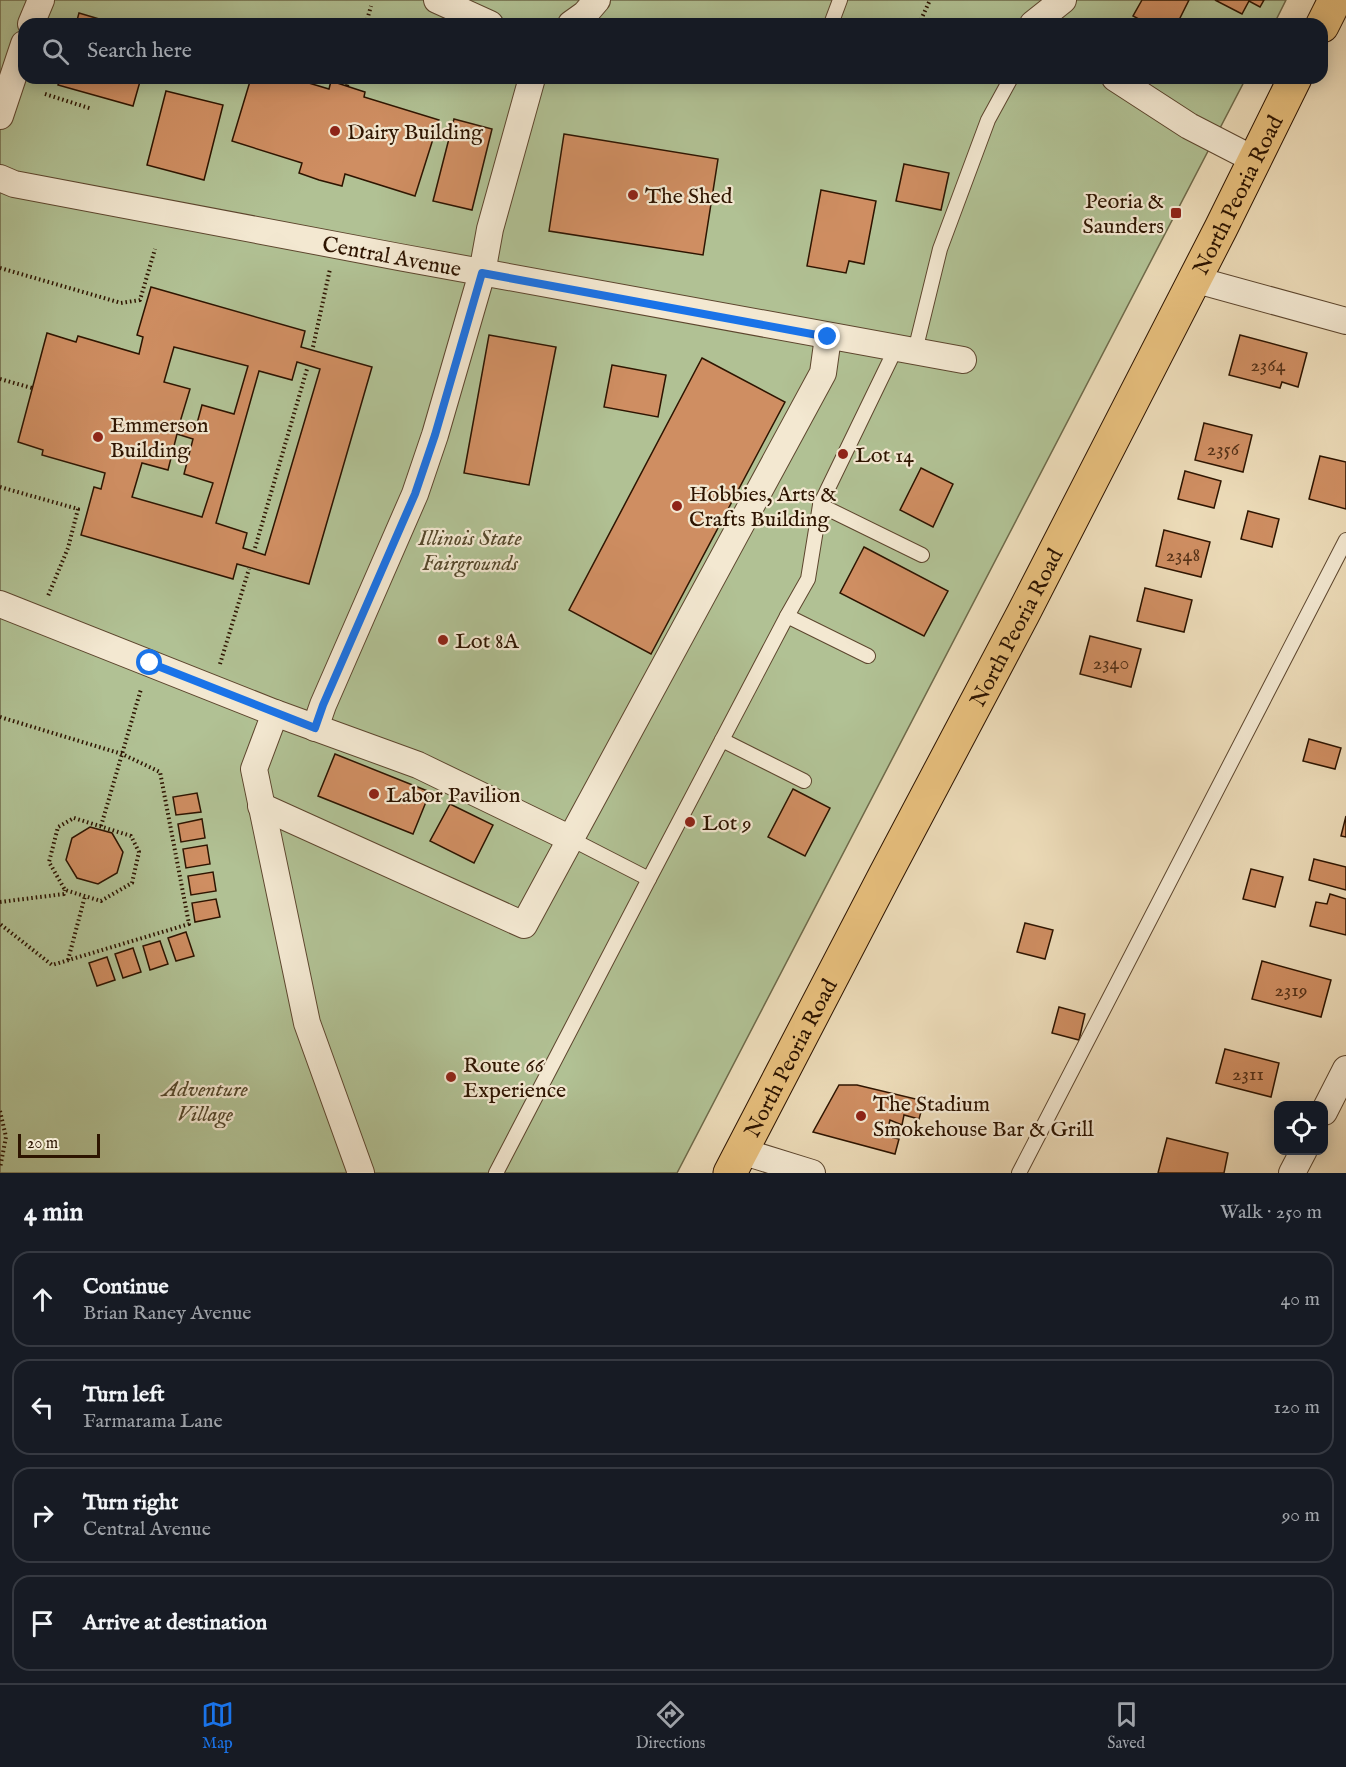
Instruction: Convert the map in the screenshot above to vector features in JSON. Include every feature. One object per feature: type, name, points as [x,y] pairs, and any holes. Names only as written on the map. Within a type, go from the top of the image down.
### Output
[{"type":"main road","points":[[1326,18],[1335,0]]},
{"type":"main road","name":"North Peoria Road","points":[[736,1162],[1023,614],[1292,84]]},
{"type":"street","points":[[34,18],[41,0]]},
{"type":"street","points":[[437,0],[477,18]]},
{"type":"street","points":[[579,18],[597,0]]},
{"type":"street","points":[[0,116],[18,62]]},
{"type":"street","points":[[315,728],[415,494],[435,435],[482,273],[490,229],[530,84]]},
{"type":"street","points":[[1124,84],[1189,126],[1253,159]]},
{"type":"street","name":"Central Avenue","points":[[0,178],[14,184],[482,273],[963,360]]},
{"type":"street","points":[[1193,279],[1346,321]]},
{"type":"street","points":[[261,806],[524,925],[822,373],[828,337]]},
{"type":"street","points":[[0,604],[275,713],[418,765],[571,839]]},
{"type":"street","points":[[275,713],[254,769],[307,1023],[361,1173]]},
{"type":"street","points":[[1328,1103],[1346,1069]]},
{"type":"street","points":[[1292,1173],[1301,1155]]},
{"type":"street","points":[[736,1162],[812,1173]]},
{"type":"lane","points":[[833,18],[840,0]]},
{"type":"lane","points":[[496,1173],[808,579],[820,505],[905,350],[988,120],[1008,84]]},
{"type":"lane","points":[[820,505],[922,555]]},
{"type":"lane","points":[[1019,1173],[1346,540]]},
{"type":"lane","points":[[787,616],[868,656]]},
{"type":"lane","points":[[722,741],[804,781]]},
{"type":"lane","points":[[571,839],[649,879]]},
{"type":"path","points":[[922,18],[930,0]]},
{"type":"path","points":[[368,18],[371,6]]},
{"type":"path","points":[[45,94],[92,109]]},
{"type":"path","points":[[0,268],[121,303],[141,300],[155,249]]},
{"type":"path","points":[[313,347],[330,267]]},
{"type":"path","points":[[255,548],[307,369]]},
{"type":"path","points":[[0,379],[32,388]]},
{"type":"path","points":[[0,487],[78,509],[68,548],[47,598]]},
{"type":"path","points":[[220,664],[249,569]]},
{"type":"path","points":[[101,826],[143,682]]},
{"type":"path","points":[[0,717],[122,754],[159,772],[189,924],[52,965],[0,924]]},
{"type":"path","points":[[74,818],[101,826],[131,836],[139,852],[132,883],[101,901],[65,890],[49,862],[58,827],[74,818]]},
{"type":"path","points":[[0,902],[64,894],[65,890]]},
{"type":"path","points":[[67,961],[85,896]]},
{"type":"path","points":[[0,1111],[6,1137],[3,1163],[0,1168]]},
{"type":"green space","name":"Illinois State Fairgrounds","points":[[0,0],[1286,0],[1277,18],[18,18],[18,84],[1243,84],[677,1173],[0,1173]]},
{"type":"building","points":[[1142,0],[1189,0],[1180,18],[1137,18],[1133,16]]},
{"type":"building","points":[[1215,0],[1264,0],[1260,7],[1249,1],[1242,14]]},
{"type":"building","points":[[79,13],[96,18],[78,18]]},
{"type":"building","points":[[58,84],[139,84],[133,106]]},
{"type":"building","name":"Dairy Building","points":[[249,84],[312,84],[329,89],[330,84],[340,84],[365,92],[364,97],[439,120],[415,196],[345,174],[342,186],[319,180],[299,173],[302,163],[232,141]]},
{"type":"building","points":[[166,91],[223,105],[204,180],[147,165]]},
{"type":"building","points":[[454,119],[492,129],[472,210],[433,201]]},
{"type":"building","name":"The Shed","points":[[564,134],[718,159],[703,255],[549,231]]},
{"type":"building","points":[[904,164],[949,173],[941,210],[896,201]]},
{"type":"building","points":[[821,190],[876,201],[864,264],[849,261],[846,273],[807,266]]},
{"type":"building","name":"Emmerson Building","points":[[151,287],[305,331],[301,347],[372,367],[309,584],[237,564],[233,579],[81,535],[94,487],[101,489],[105,473],[42,455],[43,450],[18,442],[47,333],[76,342],[78,336],[139,354],[143,337],[137,335]],"holes":[[[174,347],[248,366],[234,414],[202,405],[196,427],[180,422],[190,389],[164,382]],[[297,362],[320,369],[265,555],[243,548],[247,533],[216,523],[259,371],[292,380]],[[177,434],[193,439],[184,474],[213,483],[202,517],[132,497],[142,463],[168,470]]]},
{"type":"building","points":[[489,335],[556,347],[529,485],[464,473]]},
{"type":"building","points":[[1240,335],[1307,353],[1298,387],[1282,382],[1280,388],[1229,375]]},
{"type":"building","name":"Hobbies, Arts & Crafts Building","points":[[702,358],[785,402],[651,654],[569,610]]},
{"type":"building","points":[[612,365],[666,375],[658,417],[604,407]]},
{"type":"building","points":[[1204,423],[1252,435],[1243,472],[1195,460]]},
{"type":"building","points":[[1320,456],[1346,462],[1346,509],[1309,499]]},
{"type":"building","points":[[921,468],[953,484],[933,527],[900,510]]},
{"type":"building","points":[[1185,471],[1221,481],[1214,508],[1178,499]]},
{"type":"building","points":[[1248,511],[1279,519],[1272,547],[1241,539]]},
{"type":"building","points":[[1164,530],[1210,542],[1201,577],[1156,566]]},
{"type":"building","points":[[864,547],[948,591],[924,636],[840,593]]},
{"type":"building","points":[[1145,588],[1192,600],[1184,632],[1137,621]]},
{"type":"building","points":[[1090,636],[1141,649],[1131,687],[1080,674]]},
{"type":"building","points":[[1309,739],[1341,748],[1335,769],[1303,761]]},
{"type":"building","name":"Labor Pavilion","points":[[335,754],[430,792],[413,834],[318,796]]},
{"type":"building","points":[[793,789],[830,808],[805,856],[768,837]]},
{"type":"building","points":[[197,793],[201,812],[176,815],[173,797]]},
{"type":"building","points":[[450,804],[493,825],[474,863],[430,841]]},
{"type":"building","points":[[1346,816],[1346,837],[1341,836]]},
{"type":"building","points":[[202,819],[205,838],[181,842],[178,824]]},
{"type":"building","points":[[90,827],[112,833],[123,852],[117,873],[98,884],[77,878],[66,860],[72,838]]},
{"type":"building","points":[[207,845],[210,864],[186,868],[183,849]]},
{"type":"building","points":[[1314,859],[1346,867],[1346,890],[1309,880]]},
{"type":"building","points":[[1251,869],[1283,877],[1275,907],[1243,899]]},
{"type":"building","points":[[213,872],[216,891],[191,895],[188,876]]},
{"type":"building","points":[[1330,894],[1346,899],[1346,935],[1310,926],[1316,902],[1327,904]]},
{"type":"building","points":[[216,899],[220,917],[195,922],[192,903]]},
{"type":"building","points":[[1025,923],[1053,930],[1045,959],[1017,952]]},
{"type":"building","points":[[186,932],[194,956],[176,961],[168,938]]},
{"type":"building","points":[[160,941],[168,964],[150,970],[143,946]]},
{"type":"building","points":[[133,948],[141,972],[123,978],[115,954]]},
{"type":"building","points":[[107,957],[115,980],[97,986],[89,963]]},
{"type":"building","points":[[1262,961],[1331,980],[1321,1017],[1252,999]]},
{"type":"building","points":[[1059,1007],[1085,1014],[1079,1040],[1052,1033]]},
{"type":"building","points":[[1225,1049],[1279,1063],[1271,1097],[1216,1083]]},
{"type":"building","points":[[839,1085],[857,1085],[924,1101],[919,1119],[904,1115],[902,1125],[890,1120],[886,1136],[899,1139],[895,1154],[813,1132]]},
{"type":"building","points":[[1167,1138],[1228,1153],[1224,1173],[1158,1173]]},
{"type":"place","name":"Dairy Building","points":[[335,131]]},
{"type":"place","name":"The Shed","points":[[633,195]]},
{"type":"place","name":"Peoria & Saunders","points":[[1176,213]]},
{"type":"place","name":"Emmerson Building","points":[[98,437]]},
{"type":"place","name":"Lot 14","points":[[843,454]]},
{"type":"place","name":"Hobbies, Arts & Crafts Building","points":[[677,506]]},
{"type":"place","name":"Lot 8A","points":[[443,640]]},
{"type":"place","name":"Labor Pavilion","points":[[374,794]]},
{"type":"place","name":"Lot 9","points":[[690,822]]},
{"type":"place","name":"Route 66 Experience","points":[[451,1077]]},
{"type":"place","name":"The Stadium Smokehouse Bar & Grill","points":[[861,1116]]},
{"type":"route","points":[[150,663],[315,728],[415,494],[435,435],[482,273],[828,337]]},
{"type":"park label","name":"Adventure Village","points":[[205,1100]]}]
